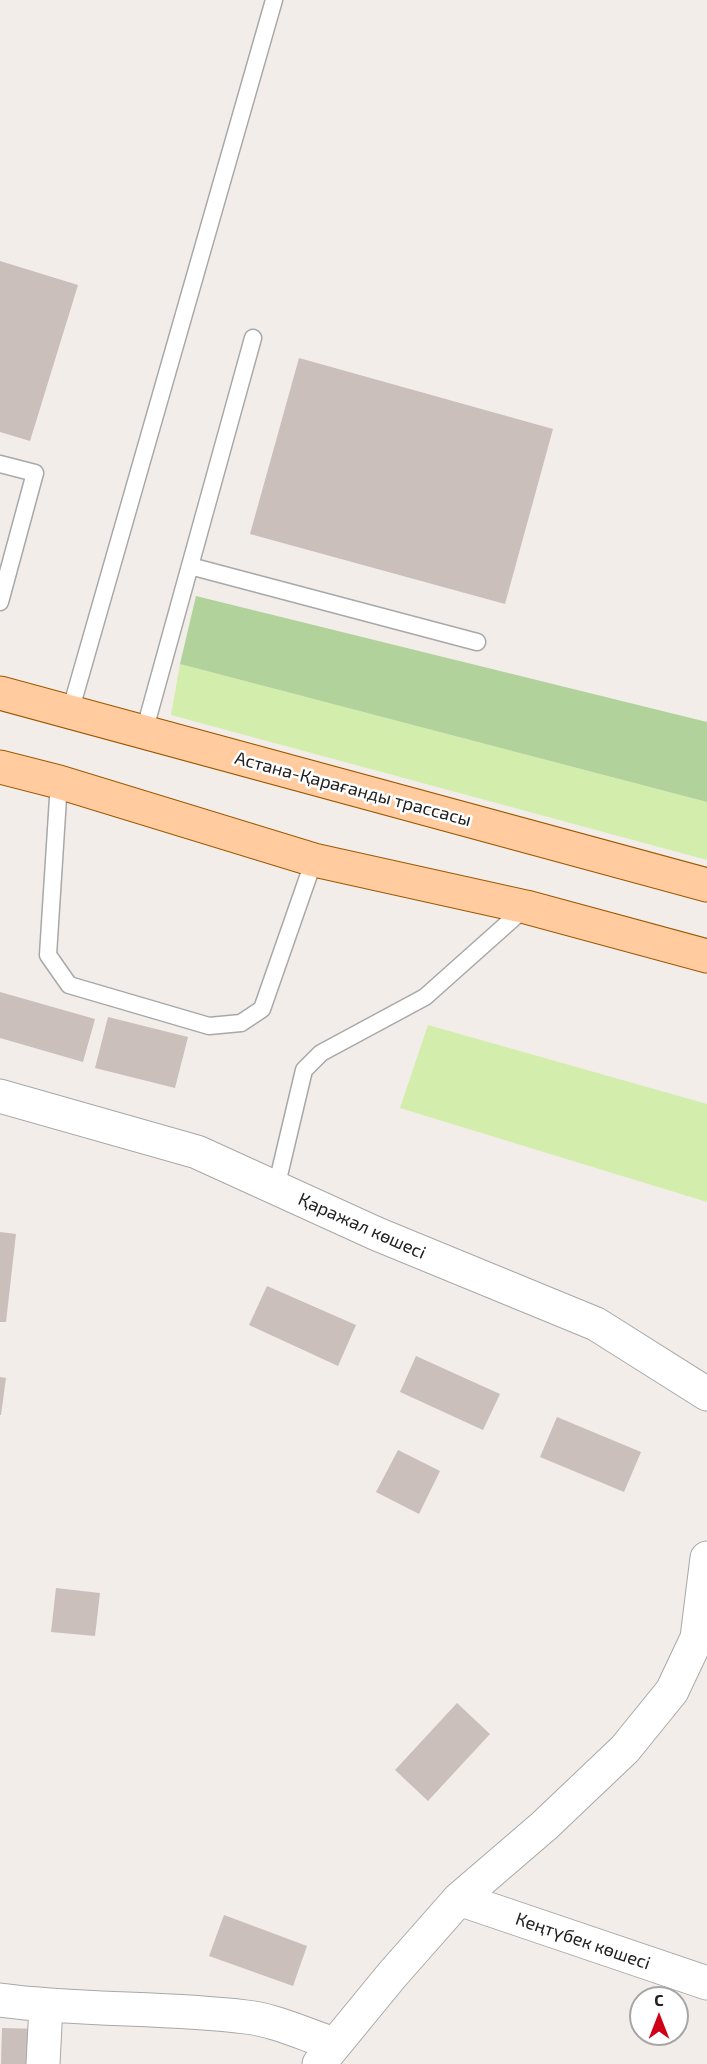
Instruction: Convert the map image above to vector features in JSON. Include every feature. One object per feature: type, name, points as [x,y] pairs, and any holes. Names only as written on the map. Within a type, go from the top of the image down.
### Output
[{"type":"main road","name":"Астана-Қарағанды трассасы","points":[[0,693],[707,885]]},
{"type":"main road","points":[[0,767],[59,782],[314,860],[526,907],[707,956]]},
{"type":"street","name":"Қаражал көшесі","points":[[3,1104],[197,1152],[377,1234],[596,1324],[707,1394]]},
{"type":"street","points":[[0,2000],[46,2006],[102,2006],[249,2017],[326,2054],[459,1899],[544,1826],[625,1749],[672,1691],[697,1638],[707,1558]]},
{"type":"street","name":"Кеңтүбек көшесі","points":[[459,1899],[707,1983]]},
{"type":"street","points":[[43,2064],[46,2006]]},
{"type":"lane","points":[[70,712],[274,0]]},
{"type":"lane","points":[[144,732],[253,338]]},
{"type":"lane","points":[[0,464],[35,473],[0,602]]},
{"type":"lane","points":[[190,566],[477,642]]},
{"type":"lane","points":[[59,782],[48,955],[69,985],[209,1026],[241,1023],[262,1009],[314,860]]},
{"type":"lane","points":[[276,1188],[304,1070],[321,1053],[425,997],[526,907]]},
{"type":"green space","points":[[196,596],[707,722],[707,802],[180,664]]},
{"type":"green space","points":[[180,664],[707,802],[707,860],[171,715]]},
{"type":"green space","points":[[428,1025],[707,1104],[707,1202],[400,1108]]},
{"type":"building","points":[[0,261],[78,285],[30,441],[0,432]]},
{"type":"building","points":[[299,358],[553,429],[505,604],[250,534]]},
{"type":"building","points":[[0,992],[95,1019],[83,1062],[0,1038]]},
{"type":"building","points":[[108,1017],[188,1037],[175,1088],[95,1068]]},
{"type":"building","points":[[0,1232],[16,1234],[6,1322],[0,1322]]},
{"type":"building","points":[[267,1286],[356,1325],[338,1366],[249,1325]]},
{"type":"building","points":[[416,1356],[500,1394],[483,1430],[400,1392]]},
{"type":"building","points":[[0,1377],[6,1378],[1,1415],[0,1415]]},
{"type":"building","points":[[557,1417],[641,1452],[624,1492],[540,1457]]},
{"type":"building","points":[[398,1450],[440,1471],[419,1514],[376,1492]]},
{"type":"building","points":[[56,1588],[100,1593],[95,1636],[51,1632]]},
{"type":"building","points":[[457,1703],[490,1734],[428,1801],[395,1770]]},
{"type":"building","points":[[224,1915],[307,1946],[293,1986],[209,1956]]},
{"type":"building","points":[[2,2028],[43,2029],[43,2064],[1,2064]]}]
